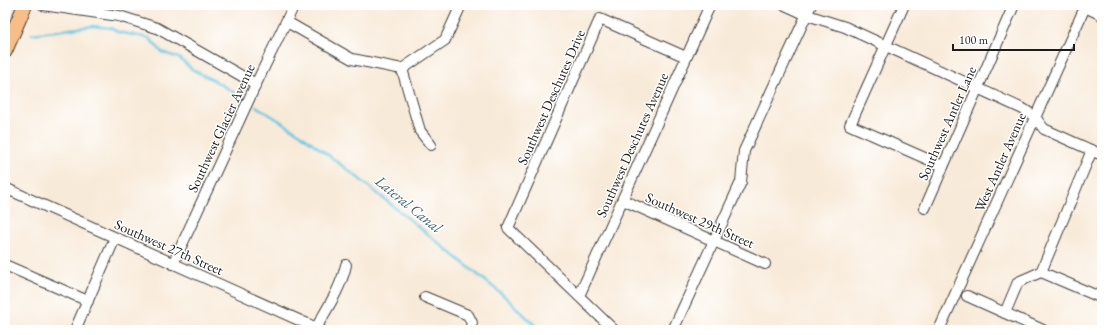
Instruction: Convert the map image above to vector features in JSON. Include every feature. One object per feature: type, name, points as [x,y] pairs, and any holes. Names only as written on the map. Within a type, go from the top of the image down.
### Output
[{"type":"highway","points":[[5,51],[25,5]]},
{"type":"street","points":[[43,5],[119,16],[157,28],[256,84]]},
{"type":"street","name":"Southwest Glacier Avenue","points":[[173,264],[294,5]]},
{"type":"street","points":[[287,22],[352,59],[402,69],[445,40],[461,5]]},
{"type":"street","name":"Southwest Deschutes Avenue","points":[[579,296],[710,5]]},
{"type":"street","points":[[785,5],[807,15],[845,27],[1025,110],[1035,117],[1044,129],[1102,155]]},
{"type":"street","points":[[673,330],[741,182],[744,150],[811,5]]},
{"type":"street","points":[[904,5],[850,125],[943,166]]},
{"type":"street","name":"Southwest Antler Lane","points":[[925,208],[1014,5]]},
{"type":"street","points":[[1085,6],[1102,15]]},
{"type":"street","name":"West Antler Avenue","points":[[940,330],[1085,6]]},
{"type":"street","name":"Southwest Deschutes Drive","points":[[579,296],[508,228],[600,19],[686,57]]},
{"type":"street","points":[[402,69],[420,130],[431,145]]},
{"type":"street","points":[[1005,313],[1018,282],[1040,272],[1092,150]]},
{"type":"street","name":"Southwest 27th Street","points":[[5,188],[318,329]]},
{"type":"street","name":"Southwest 29th Street","points":[[623,200],[765,264]]},
{"type":"street","points":[[75,330],[115,238]]},
{"type":"street","points":[[5,265],[88,301]]},
{"type":"street","points":[[318,329],[338,290],[346,265]]},
{"type":"street","points":[[1040,272],[1102,298]]},
{"type":"street","points":[[425,296],[468,315],[472,323],[470,330]]},
{"type":"street","points":[[579,296],[614,330]]},
{"type":"street","points":[[966,296],[1042,330]]},
{"type":"waterway","name":"Lateral Canal","points":[[32,34],[93,26],[111,28],[118,32],[149,38],[162,52],[179,58],[193,70],[245,99]]},
{"type":"waterway","name":"Lateral Canal","points":[[256,106],[299,133],[352,173],[503,295],[540,330]]}]
